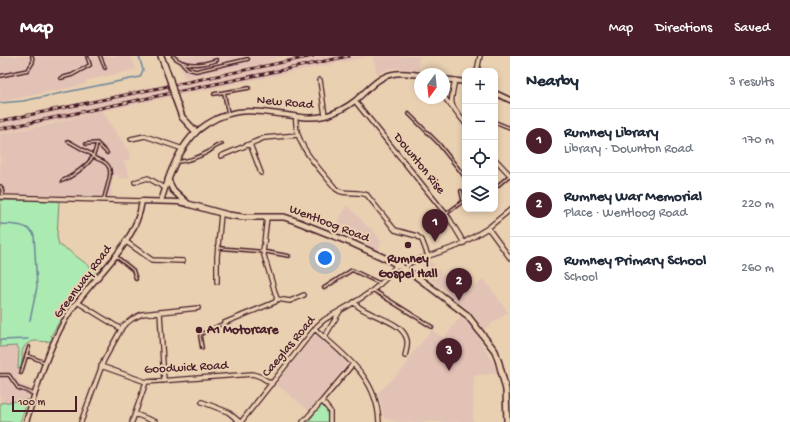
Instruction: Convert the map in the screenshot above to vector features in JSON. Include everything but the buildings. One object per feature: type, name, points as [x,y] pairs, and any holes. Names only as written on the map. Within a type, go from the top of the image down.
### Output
[{"type":"main road","points":[[161,56],[182,117],[196,132]]},
{"type":"main road","name":"New Road","points":[[168,180],[183,149],[196,132]]},
{"type":"main road","points":[[168,180],[173,190],[188,204]]},
{"type":"main road","name":"Wentloog Road","points":[[188,204],[221,214],[243,217],[284,217],[304,223],[354,244],[405,269],[467,315],[492,347],[497,355],[505,384],[507,422]]},
{"type":"street","points":[[478,68],[480,56]]},
{"type":"street","name":"New Road","points":[[196,132],[211,120],[228,114],[249,111],[310,118],[325,116],[344,108],[355,101],[374,83],[387,75],[402,73],[414,75]]},
{"type":"street","points":[[450,79],[462,81]]},
{"type":"street","points":[[320,80],[325,116]]},
{"type":"street","points":[[452,108],[451,101],[455,80]]},
{"type":"street","points":[[498,94],[510,100]]},
{"type":"street","name":"Downton Rise","points":[[355,101],[446,214],[464,243]]},
{"type":"street","points":[[449,104],[462,120]]},
{"type":"street","points":[[296,117],[298,135],[309,154],[338,191],[363,193],[367,195],[394,230],[417,236],[422,240],[428,256]]},
{"type":"street","points":[[221,156],[267,138],[298,135]]},
{"type":"street","points":[[130,139],[145,136],[183,149]]},
{"type":"street","points":[[250,144],[261,174]]},
{"type":"street","points":[[498,162],[510,175]]},
{"type":"street","points":[[135,182],[148,178],[165,188]]},
{"type":"street","name":"New Road","points":[[162,201],[168,180]]},
{"type":"street","name":"Wentloog Road","points":[[1,197],[162,201],[188,204]]},
{"type":"street","name":"Greenway Road","points":[[26,422],[46,362],[58,333],[77,302],[125,242],[137,221],[142,201]]},
{"type":"street","points":[[405,269],[412,262],[449,250],[464,243],[488,228],[510,210]]},
{"type":"street","points":[[217,282],[217,248],[221,214]]},
{"type":"street","points":[[267,217],[263,252],[277,299]]},
{"type":"street","points":[[488,228],[510,258]]},
{"type":"street","points":[[125,242],[152,260],[183,261]]},
{"type":"street","name":"Caeglas Road","points":[[241,422],[315,329],[324,320],[381,284],[397,264]]},
{"type":"street","points":[[277,299],[288,301],[304,295]]},
{"type":"street","points":[[224,323],[276,302],[277,299]]},
{"type":"street","points":[[77,302],[121,329]]},
{"type":"street","points":[[354,302],[359,308],[403,331],[407,344],[405,356]]},
{"type":"street","points":[[81,422],[107,353],[121,329],[129,321],[138,315],[198,308]]},
{"type":"street","points":[[324,338],[340,310]]},
{"type":"street","points":[[160,312],[164,381]]},
{"type":"street","points":[[315,329],[353,364],[371,386],[376,402],[379,422]]},
{"type":"street","points":[[304,422],[353,364]]},
{"type":"street","name":"Goodwick Road","points":[[101,366],[146,382],[254,374],[262,377],[272,384]]},
{"type":"street","points":[[132,422],[146,382]]},
{"type":"street","points":[[322,400],[330,411],[330,422]]},
{"type":"street","points":[[202,402],[228,412],[241,422]]},
{"type":"street","points":[[135,414],[156,422]]},
{"type":"lane","points":[[0,76],[28,70],[33,62],[32,56]]},
{"type":"lane","points":[[61,78],[72,75],[90,65],[87,56]]},
{"type":"lane","points":[[100,56],[106,68]]},
{"type":"lane","points":[[173,56],[188,69],[196,71],[248,59]]},
{"type":"lane","points":[[183,64],[200,64],[217,60]]},
{"type":"lane","points":[[214,94],[249,88]]},
{"type":"lane","points":[[224,92],[228,114]]},
{"type":"lane","points":[[408,114],[438,143],[464,176]]},
{"type":"lane","points":[[498,123],[510,128]]},
{"type":"lane","points":[[68,141],[91,154],[92,157],[107,163],[110,167],[104,200]]},
{"type":"lane","points":[[62,181],[73,175],[86,164],[92,157],[97,143]]},
{"type":"lane","points":[[86,144],[97,143]]},
{"type":"lane","points":[[97,143],[107,153]]},
{"type":"lane","points":[[176,162],[199,156],[222,144]]},
{"type":"lane","points":[[498,185],[510,175]]},
{"type":"lane","points":[[0,186],[2,189],[1,197]]},
{"type":"lane","points":[[446,214],[462,202],[461,191]]},
{"type":"lane","points":[[217,248],[289,256]]},
{"type":"lane","points":[[115,255],[134,270],[136,279]]},
{"type":"lane","points":[[324,288],[352,270],[381,284]]},
{"type":"lane","points":[[373,290],[432,327]]},
{"type":"lane","points":[[202,348],[201,334],[224,323]]},
{"type":"lane","points":[[21,373],[29,347]]},
{"type":"lane","points":[[26,355],[46,362]]},
{"type":"lane","points":[[0,375],[9,375],[18,388],[36,394]]},
{"type":"shaded area","points":[[0,56],[130,56],[137,69],[85,81],[87,84],[0,102]]},
{"type":"shaded area","points":[[174,56],[285,56],[263,63],[299,56],[372,56],[102,111],[130,153],[131,158],[124,162],[130,177],[120,179],[118,174],[113,177],[111,188],[112,197],[0,194],[0,134],[48,125],[87,115],[0,133],[0,119],[261,64],[185,78]]},
{"type":"shaded area","points":[[419,56],[418,68],[414,68],[414,70],[393,68],[385,70],[377,75],[373,57]]},
{"type":"shaded area","points":[[347,205],[370,229],[371,228],[381,241],[378,250],[333,231]]},
{"type":"shaded area","points":[[429,260],[454,286],[461,280],[469,290],[484,279],[508,312],[484,329],[473,315],[447,295],[448,293],[421,271],[424,267],[420,263]]},
{"type":"shaded area","points":[[461,316],[476,333],[494,364],[497,373],[474,376],[473,422],[397,422],[384,418],[378,393],[405,367],[412,354],[432,330],[444,338]]},
{"type":"shaded area","points":[[314,335],[317,335],[347,362],[346,366],[309,411],[276,384]]},
{"type":"shaded area","points":[[21,344],[18,380],[22,385],[31,388],[29,398],[28,400],[0,403],[0,345]]},
{"type":"green space","points":[[0,200],[59,201],[57,236],[59,245],[97,272],[84,286],[66,310],[51,336],[53,340],[47,342],[34,341],[24,347],[20,369],[18,368],[19,350],[17,346],[0,347]]},
{"type":"green space","points":[[28,400],[20,422],[0,422],[0,403]]},
{"type":"green space","points":[[322,404],[327,411],[328,422],[308,422]]},
{"type":"waterway","points":[[0,103],[23,101],[140,77],[143,70],[139,56]]},
{"type":"waterway","points":[[0,224],[28,228],[34,235],[37,287],[30,320]]},
{"type":"waterway","points":[[0,340],[28,339]]},
{"type":"railway","points":[[0,121],[313,56]]},
{"type":"railway","points":[[0,129],[349,56]]},
{"type":"place","name":"Rumney Library","points":[[435,242]]},
{"type":"place","name":"Rumney Gospel Hall","points":[[408,245]]},
{"type":"place","name":"Rumney War Memorial","points":[[459,301]]},
{"type":"place","name":"A1 Motorcare","points":[[199,330]]},
{"type":"place","name":"Rumney Primary School","points":[[449,371]]}]
